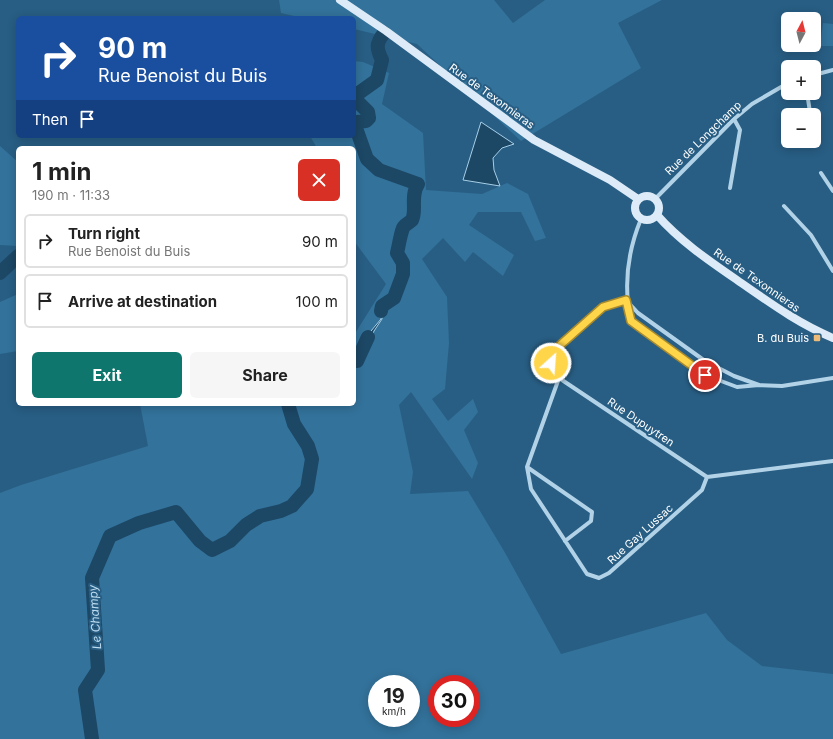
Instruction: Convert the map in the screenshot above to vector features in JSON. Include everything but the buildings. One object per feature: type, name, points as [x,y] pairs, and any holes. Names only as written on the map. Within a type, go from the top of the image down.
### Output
[{"type":"main road","name":"Rue de Texonnieras","points":[[340,0],[534,140],[610,180],[638,199]]},
{"type":"main road","points":[[646,196],[655,199],[659,206],[657,215],[650,220],[641,219],[635,210],[638,199],[646,196]]},
{"type":"main road","name":"Rue de Texonnieras","points":[[657,215],[672,232],[696,251],[757,294],[807,327],[833,338]]},
{"type":"street","points":[[821,73],[833,70]]},
{"type":"street","name":"Rue de Longchamp","points":[[655,199],[734,118],[752,104],[781,88]]},
{"type":"street","points":[[730,188],[740,130],[734,118]]},
{"type":"street","points":[[821,173],[833,191]]},
{"type":"street","points":[[784,206],[811,235],[833,270]]},
{"type":"street","points":[[641,219],[628,264],[626,282],[626,300],[631,321],[705,375],[737,387],[758,385],[782,386],[833,378]]},
{"type":"street","points":[[565,540],[591,521],[592,512],[527,467],[559,378],[551,363],[553,354],[558,347],[603,307],[626,300]]},
{"type":"street","points":[[626,300],[638,313],[705,361],[734,376],[758,385]]},
{"type":"street","name":"Rue Dupuytren","points":[[559,378],[707,477]]},
{"type":"street","points":[[707,477],[833,460]]},
{"type":"street","name":"Rue Gay Lussac","points":[[527,467],[531,489],[587,574],[599,578],[610,573],[702,490],[707,477]]},
{"type":"shaded area","points":[[279,0],[494,0],[513,23],[545,0],[662,0],[618,23],[641,68],[521,141],[417,44],[356,29],[356,16],[294,16],[281,13]]},
{"type":"shaded area","points":[[823,23],[833,24],[833,46],[821,46]]},
{"type":"shaded area","points":[[380,37],[382,38],[379,47],[384,57],[380,68],[382,60],[377,46]]},
{"type":"shaded area","points":[[356,61],[363,62],[389,73],[382,104],[423,133],[426,190],[482,194],[507,183],[528,194],[546,238],[535,241],[521,212],[478,212],[469,225],[514,255],[503,276],[473,252],[465,262],[443,238],[422,259],[447,297],[449,343],[445,389],[432,399],[448,421],[473,399],[478,412],[464,430],[478,463],[472,479],[411,392],[399,405],[413,472],[410,494],[468,491],[504,551],[561,654],[706,613],[727,640],[762,666],[833,674],[833,739],[0,739],[0,493],[21,485],[148,446],[140,406],[356,406],[356,332],[386,284],[356,244],[356,146],[316,146],[311,138],[356,138]]},
{"type":"shaded area","points":[[380,68],[380,83],[362,93],[358,99],[369,108],[372,117],[367,124],[359,125],[358,127],[368,156],[380,167],[418,180],[422,185],[415,191],[418,184],[401,175],[378,168],[371,163],[366,155],[357,130],[357,122],[366,121],[368,118],[368,112],[356,100],[356,95],[377,80]]},
{"type":"shaded area","points":[[481,122],[514,144],[502,148],[493,158],[494,170],[500,186],[463,180]]},
{"type":"shaded area","points":[[0,146],[16,160],[16,246],[0,245]]},
{"type":"shaded area","points":[[415,192],[415,219],[405,231],[400,245],[400,256],[406,262],[400,290],[396,298],[383,308],[382,319],[374,331],[363,358],[356,362],[371,331],[381,319],[382,306],[393,298],[400,286],[403,263],[400,260],[398,247],[403,228],[410,220],[413,213]]},
{"type":"shaded area","points":[[16,295],[16,351],[0,354],[0,302]]},
{"type":"shaded area","points":[[289,406],[291,406],[294,416],[308,440],[313,453],[314,467],[312,483],[308,493],[293,507],[255,522],[247,527],[224,550],[214,553],[207,551],[199,543],[201,540],[212,549],[220,548],[255,519],[292,506],[307,489],[312,459],[308,446],[294,424]]},
{"type":"waterway","points":[[381,311],[382,306],[394,298],[403,274],[403,263],[397,253],[403,228],[412,220],[414,212],[414,193],[418,184],[379,170],[367,159],[356,128],[357,122],[366,121],[369,118],[368,112],[356,100],[356,95],[377,80],[382,60],[378,43],[384,33]]},
{"type":"waterway","name":"Le Champy","points":[[0,273],[16,258]]},
{"type":"waterway","points":[[356,361],[368,337]]},
{"type":"waterway","name":"Le Champy","points":[[92,739],[85,690],[98,670],[92,578],[110,536],[139,523],[176,512],[200,541],[212,550],[230,541],[246,525],[260,516],[281,511],[292,506],[307,489],[312,459],[308,446],[294,424],[289,406]]},
{"type":"place","name":"B. du Buis","points":[[817,338]]},
{"type":"route","points":[[551,363],[553,354],[558,347],[593,314],[603,307],[626,300],[631,321],[705,375]]}]
